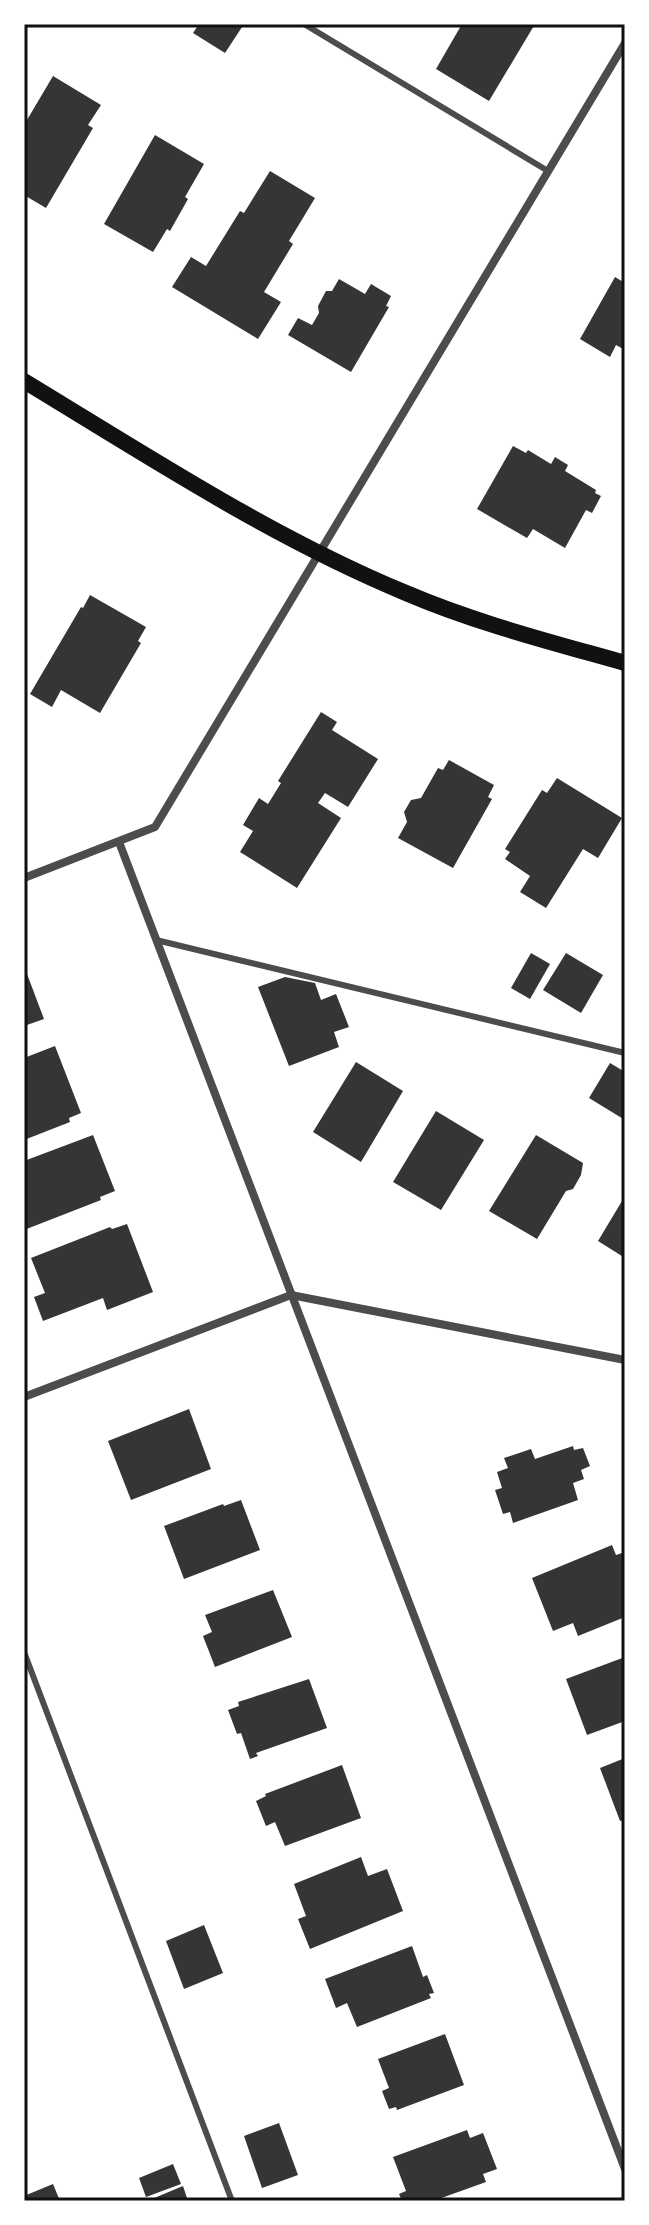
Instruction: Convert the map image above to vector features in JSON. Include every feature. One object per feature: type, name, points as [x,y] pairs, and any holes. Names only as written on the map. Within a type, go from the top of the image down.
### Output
[{"type":"main road","points":[[24,381],[250,516],[320,553],[406,593],[502,628],[625,663]]},
{"type":"street","points":[[24,878],[155,827],[625,43]]},
{"type":"street","points":[[119,842],[625,2169]]},
{"type":"street","points":[[24,1397],[291,1295],[625,1360]]},
{"type":"lane","points":[[304,24],[548,171]]},
{"type":"lane","points":[[156,940],[625,1053]]},
{"type":"lane","points":[[24,1652],[232,2201]]},
{"type":"building","points":[[199,24],[244,24],[225,53],[193,33]]},
{"type":"building","points":[[462,24],[535,24],[489,101],[436,69]]},
{"type":"building","points":[[53,76],[101,105],[88,125],[93,128],[46,208],[24,195],[24,125]]},
{"type":"building","points":[[155,135],[204,164],[170,231],[167,229],[153,252],[104,224]]},
{"type":"building","points":[[270,171],[315,198],[289,241],[293,244],[264,292],[281,302],[258,339],[172,287],[191,257],[206,266],[240,211],[244,213]]},
{"type":"building","points":[[615,277],[625,283],[625,350],[616,345],[610,357],[580,339]]},
{"type":"building","points":[[339,279],[365,294],[371,284],[391,296],[386,306],[389,307],[351,372],[288,335],[298,318],[312,325],[326,291],[332,291]]},
{"type":"building","points":[[513,446],[526,453],[528,450],[551,464],[555,457],[568,465],[565,471],[601,496],[592,513],[586,510],[565,548],[533,529],[527,538],[477,509]]},
{"type":"building","points":[[90,595],[146,627],[138,641],[141,643],[100,713],[61,690],[52,707],[30,694]]},
{"type":"building","points":[[321,712],[337,722],[332,730],[378,759],[348,807],[325,793],[318,803],[341,818],[297,888],[240,852],[253,831],[243,825],[259,798],[268,804],[281,783],[278,781]]},
{"type":"building","points":[[449,760],[494,785],[488,797],[492,799],[453,868],[398,838],[407,822],[404,812],[411,800],[421,798],[438,768],[443,770]]},
{"type":"building","points":[[557,778],[622,818],[598,858],[583,849],[546,908],[520,892],[530,876],[505,859],[510,852],[505,849],[542,790],[547,793]]},
{"type":"building","points":[[531,953],[550,964],[530,999],[511,988]]},
{"type":"building","points":[[566,953],[603,975],[581,1013],[543,990]]},
{"type":"building","points":[[24,966],[44,1019],[24,1026]]},
{"type":"building","points":[[285,977],[315,983],[321,1000],[336,994],[349,1027],[334,1032],[339,1047],[289,1066],[258,987]]},
{"type":"building","points":[[55,1046],[81,1113],[69,1118],[70,1122],[24,1140],[24,1058]]},
{"type":"building","points":[[356,1062],[403,1091],[361,1162],[313,1132]]},
{"type":"building","points":[[610,1063],[625,1072],[625,1120],[589,1098]]},
{"type":"building","points":[[436,1111],[484,1140],[441,1210],[393,1182]]},
{"type":"building","points":[[93,1135],[115,1191],[100,1197],[101,1200],[24,1230],[24,1161]]},
{"type":"building","points":[[536,1135],[583,1163],[581,1175],[573,1189],[566,1191],[537,1239],[489,1211]]},
{"type":"building","points":[[625,1196],[625,1258],[598,1241]]},
{"type":"building","points":[[127,1224],[153,1292],[107,1310],[103,1298],[43,1321],[34,1297],[45,1293],[31,1258],[110,1227]]},
{"type":"building","points":[[189,1409],[211,1469],[131,1500],[108,1441]]},
{"type":"building","points":[[573,1446],[574,1450],[583,1448],[590,1466],[581,1470],[584,1479],[573,1483],[578,1500],[513,1523],[510,1512],[503,1514],[495,1490],[502,1488],[497,1472],[508,1468],[504,1458],[531,1449],[535,1459]]},
{"type":"building","points":[[241,1500],[260,1550],[184,1579],[164,1526]]},
{"type":"building","points":[[612,1545],[616,1555],[625,1552],[625,1617],[578,1636],[573,1623],[553,1631],[532,1578]]},
{"type":"building","points":[[273,1590],[292,1637],[215,1667],[203,1636],[212,1632],[205,1615]]},
{"type":"building","points":[[625,1657],[625,1721],[587,1735],[566,1679]]},
{"type":"building","points":[[309,1679],[327,1728],[256,1753],[258,1756],[250,1759],[241,1733],[237,1734],[228,1710],[239,1706],[238,1702]]},
{"type":"building","points":[[625,1758],[625,1820],[620,1821],[600,1768]]},
{"type":"building","points":[[342,1765],[361,1818],[285,1846],[275,1822],[266,1826],[256,1801],[265,1794]]},
{"type":"building","points":[[361,1857],[368,1876],[387,1869],[403,1911],[310,1949],[298,1919],[306,1916],[294,1884]]},
{"type":"building","points":[[204,1925],[223,1973],[184,1989],[166,1941]]},
{"type":"building","points":[[412,1946],[423,1977],[427,1975],[434,1993],[429,1994],[431,1998],[357,2027],[347,2003],[336,2008],[325,1979]]},
{"type":"building","points":[[445,2034],[464,2085],[397,2110],[396,2107],[389,2109],[382,2091],[389,2088],[378,2059]]},
{"type":"building","points":[[279,2123],[298,2175],[262,2188],[244,2136]]},
{"type":"building","points":[[467,2130],[470,2138],[483,2133],[497,2169],[483,2174],[486,2182],[433,2201],[402,2201],[399,2194],[406,2191],[393,2157]]},
{"type":"building","points":[[173,2164],[181,2184],[146,2197],[139,2178]]},
{"type":"building","points":[[53,2184],[60,2201],[24,2201],[24,2196]]},
{"type":"building","points":[[183,2186],[188,2201],[147,2201]]}]
